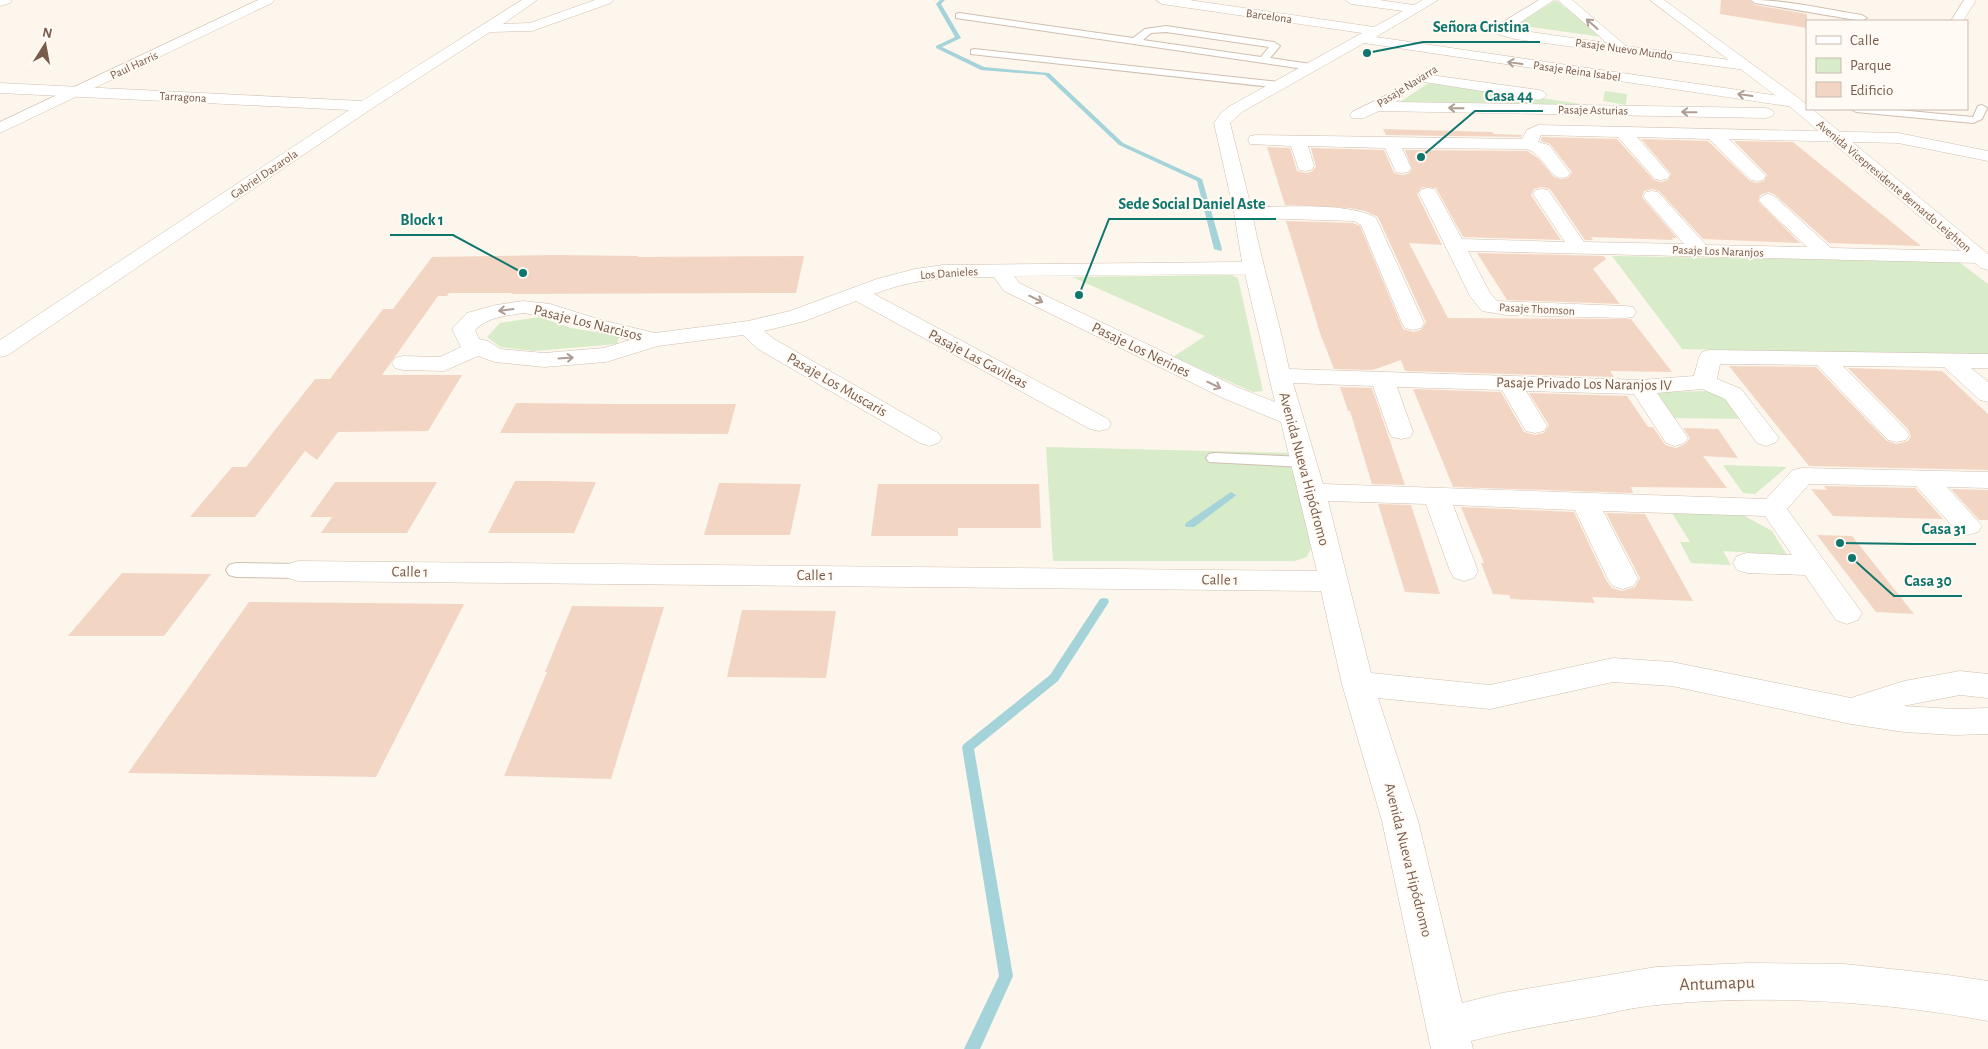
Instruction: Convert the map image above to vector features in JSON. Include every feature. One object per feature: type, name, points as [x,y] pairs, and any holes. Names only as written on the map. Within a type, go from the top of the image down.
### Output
[{"type":"street","points":[[0,2],[6,0]]},
{"type":"street","name":"Paul Harris","points":[[0,128],[268,0]]},
{"type":"street","name":"Gabriel Dazarola","points":[[0,350],[365,106],[531,0]]},
{"type":"street","points":[[487,28],[532,27],[607,0]]},
{"type":"street","name":"Barcelona","points":[[1162,0],[1376,31]]},
{"type":"street","points":[[1351,0],[1416,9]]},
{"type":"street","name":"Avenida Nueva Hipódromo","points":[[1432,0],[1236,109],[1227,116],[1222,124],[1243,212],[1253,268],[1269,325],[1279,376],[1312,492],[1358,684],[1400,821],[1450,1038]]},
{"type":"street","name":"Pasaje Nuevo Mundo","points":[[1548,0],[1503,28],[1502,32],[1746,66]]},
{"type":"street","points":[[1564,0],[1620,48]]},
{"type":"street","name":"Avenida Vicepresidente Bernardo Leighton","points":[[1656,0],[1803,106]]},
{"type":"street","points":[[1958,20],[1970,0]]},
{"type":"street","name":"Pasaje Reina Isabel","points":[[1362,39],[1803,106]]},
{"type":"street","name":"Pasaje Navarra","points":[[1358,116],[1372,107],[1379,106],[1456,54]]},
{"type":"street","points":[[1423,78],[1644,111]]},
{"type":"street","name":"Tarragona","points":[[0,88],[365,106]]},
{"type":"street","name":"Pasaje Asturias","points":[[1379,106],[1644,111],[1803,106]]},
{"type":"street","name":"Avenida Vicepresidente Bernardo Leighton","points":[[1807,110],[1833,136],[1959,242],[1985,254]]},
{"type":"street","points":[[1529,144],[1533,132],[1538,130],[1833,136],[1907,139],[1987,156]]},
{"type":"street","points":[[1623,132],[1661,175]]},
{"type":"street","points":[[1713,133],[1757,176]]},
{"type":"street","points":[[1256,140],[1392,143],[1486,152],[1529,144],[1543,150],[1561,173]]},
{"type":"street","points":[[1298,141],[1305,166]]},
{"type":"street","points":[[1392,143],[1402,168]]},
{"type":"street","points":[[1428,193],[1456,245]]},
{"type":"street","points":[[1542,194],[1578,247]]},
{"type":"street","points":[[1652,196],[1701,251]]},
{"type":"street","points":[[1768,200],[1826,254]]},
{"type":"street","points":[[1243,212],[1350,214],[1365,218],[1413,323]]},
{"type":"street","name":"Pasaje Los Naranjos","points":[[1456,245],[1826,254],[1985,254]]},
{"type":"street","name":"Pasaje Thomson","points":[[1456,245],[1481,296],[1490,306],[1507,309],[1625,312]]},
{"type":"street","name":"Los Danieles","points":[[655,340],[748,328],[796,316],[857,293],[916,275],[943,271],[1253,268]]},
{"type":"street","name":"Pasaje Los Nerines","points":[[1000,270],[1011,287],[1231,393],[1292,418]]},
{"type":"street","name":"Pasaje Las Gavileas","points":[[857,293],[1099,424]]},
{"type":"street","name":"Pasaje Los Narcisos","points":[[523,307],[550,310],[594,325],[655,340],[606,355],[544,360],[495,355],[480,346],[470,343],[463,329],[475,318],[496,311],[523,307]]},
{"type":"street","name":"Pasaje Los Muscaris","points":[[748,328],[766,344],[929,438]]},
{"type":"street","points":[[403,363],[444,364],[480,346]]},
{"type":"street","points":[[1766,438],[1732,394],[1705,382],[1710,357],[1988,361]]},
{"type":"street","points":[[1824,358],[1897,435]]},
{"type":"street","points":[[1949,360],[1988,395]]},
{"type":"street","name":"Pasaje Privado Los Naranjos IV","points":[[1279,376],[1641,387],[1705,382]]},
{"type":"street","points":[[1382,379],[1401,432]]},
{"type":"street","points":[[1510,383],[1535,426]]},
{"type":"street","points":[[1641,387],[1675,438]]},
{"type":"street","points":[[1312,492],[1773,508],[1802,476],[1988,480]]},
{"type":"street","points":[[1924,479],[1968,526]]},
{"type":"street","points":[[1436,496],[1464,571]]},
{"type":"street","points":[[1585,502],[1624,579]]},
{"type":"street","points":[[1773,508],[1848,613]]},
{"type":"street","points":[[1748,563],[1814,566]]},
{"type":"street","name":"Calle 1","points":[[298,571],[1332,581]]},
{"type":"street","points":[[1358,684],[1490,697],[1612,670],[1672,674],[1852,711],[1904,719],[1954,722],[1988,721]]},
{"type":"street","points":[[1852,711],[1904,693],[1960,682],[1988,686]]},
{"type":"street","name":"Antumapu","points":[[1450,1038],[1502,1013],[1656,986],[1748,982],[1844,983],[1948,994],[1988,1001]]},
{"type":"lane","points":[[1754,0],[1802,6],[1862,18]]},
{"type":"lane","points":[[959,16],[1311,67]]},
{"type":"lane","points":[[1136,41],[1148,32],[1166,29],[1274,45],[1263,60]]},
{"type":"lane","points":[[974,52],[1280,85]]},
{"type":"lane","points":[[1867,110],[1977,120],[1982,108]]},
{"type":"lane","points":[[1215,458],[1304,462]]},
{"type":"lane","points":[[236,570],[298,571]]},
{"type":"green space","points":[[1556,0],[1602,37],[1516,25]]},
{"type":"green space","points":[[1442,83],[1601,107],[1406,105],[1400,102],[1427,84]]},
{"type":"green space","points":[[1605,91],[1627,94],[1626,105],[1603,101]]},
{"type":"green space","points":[[1612,256],[1959,262],[1988,284],[1988,356],[1682,349]]},
{"type":"green space","points":[[1232,275],[1238,278],[1263,391],[1253,392],[1173,357],[1205,336],[1072,277]]},
{"type":"green space","points":[[539,317],[571,328],[619,336],[617,344],[535,351],[500,347],[487,337],[500,323]]},
{"type":"green space","points":[[1713,391],[1728,397],[1744,419],[1670,418],[1655,392]]},
{"type":"green space","points":[[1046,447],[1292,453],[1311,548],[1307,557],[1295,561],[1053,561]]},
{"type":"green space","points":[[1723,465],[1787,467],[1755,494],[1743,493]]},
{"type":"green space","points":[[1672,513],[1741,514],[1772,531],[1787,555],[1723,551],[1731,565],[1691,563],[1680,542],[1690,542]]},
{"type":"building","points":[[1721,0],[1749,0],[1755,5],[1807,14],[1807,20],[1806,28],[1720,14]]},
{"type":"building","points":[[1383,129],[1492,132],[1494,134],[1522,135],[1521,137],[1386,135]]},
{"type":"building","points":[[1542,137],[1617,139],[1654,180],[1661,182],[1668,180],[1671,174],[1641,139],[1708,141],[1750,181],[1757,183],[1764,181],[1767,175],[1734,141],[1793,142],[1921,246],[1829,243],[1775,195],[1769,192],[1760,195],[1758,201],[1800,243],[1703,239],[1659,191],[1652,189],[1644,191],[1642,197],[1677,238],[1672,238],[1673,240],[1591,237],[1593,240],[1585,240],[1550,189],[1542,187],[1534,189],[1531,195],[1561,240],[1463,237],[1436,188],[1422,187],[1417,194],[1442,245],[1409,243],[1448,318],[1631,319],[1672,372],[1610,371],[1614,377],[1405,371],[1401,360],[1373,370],[1334,369],[1320,333],[1286,221],[1353,223],[1360,226],[1403,329],[1413,332],[1421,330],[1426,322],[1378,217],[1365,211],[1350,208],[1285,205],[1267,147],[1290,148],[1297,171],[1305,173],[1311,172],[1316,167],[1311,148],[1384,150],[1394,173],[1402,175],[1408,174],[1412,169],[1405,150],[1527,151],[1538,158],[1554,177],[1568,178],[1572,172],[1550,144],[1541,141]]},
{"type":"building","points":[[1477,253],[1604,256],[1606,259],[1593,269],[1620,304],[1507,300]]},
{"type":"building","points":[[555,255],[638,257],[804,256],[796,293],[449,293],[447,296],[438,296],[382,375],[462,375],[428,431],[338,432],[317,460],[305,451],[255,517],[190,517],[232,467],[246,467],[315,379],[330,379],[383,309],[393,309],[432,257]]},
{"type":"building","points":[[1729,366],[1816,367],[1887,441],[1897,444],[1908,441],[1911,436],[1908,429],[1848,368],[1942,371],[1988,414],[1988,470],[1809,466]]},
{"type":"building","points":[[1340,387],[1372,388],[1405,485],[1372,484],[1350,411],[1348,411]]},
{"type":"building","points":[[1413,389],[1501,392],[1524,432],[1535,435],[1544,433],[1549,425],[1529,393],[1627,396],[1648,427],[1653,427],[1665,445],[1676,448],[1685,444],[1690,438],[1683,428],[1718,429],[1738,458],[1703,456],[1727,488],[1631,487],[1633,493],[1453,487]]},
{"type":"building","points":[[516,403],[736,404],[728,434],[500,433]]},
{"type":"building","points":[[515,481],[596,482],[574,533],[488,533]]},
{"type":"building","points":[[335,482],[437,482],[407,533],[321,533],[332,517],[310,517]]},
{"type":"building","points":[[719,483],[801,484],[790,535],[704,535]]},
{"type":"building","points":[[878,484],[1039,484],[1041,528],[958,528],[958,536],[871,536]]},
{"type":"building","points":[[1824,486],[1915,488],[1943,519],[1833,516],[1811,489],[1827,490]]},
{"type":"building","points":[[1951,489],[1988,490],[1988,520],[1979,520]]},
{"type":"building","points":[[1378,504],[1411,505],[1440,594],[1405,592]]},
{"type":"building","points":[[1461,507],[1574,512],[1606,580],[1612,588],[1622,591],[1635,587],[1640,578],[1606,513],[1645,514],[1693,601],[1592,597],[1595,603],[1511,599],[1509,595],[1493,594],[1481,563],[1484,563]]},
{"type":"building","points":[[1817,535],[1852,536],[1914,614],[1876,612]]},
{"type":"building","points":[[122,573],[211,574],[164,636],[68,636]]},
{"type":"building","points":[[249,602],[464,604],[376,777],[128,773]]},
{"type":"building","points":[[572,606],[664,607],[611,779],[504,776],[547,672],[545,672]]},
{"type":"building","points":[[742,610],[836,611],[826,678],[727,677]]},
{"type":"waterway","points":[[943,0],[938,4],[958,38],[938,47],[983,69],[1047,74],[1121,144],[1200,180],[1218,249]]},
{"type":"waterway","points":[[1190,525],[1231,495]]},
{"type":"waterway","points":[[972,1049],[1006,976],[968,747],[1054,678],[1104,602]]},
{"type":"place","name":"Señora Cristina","points":[[1367,53]]},
{"type":"place","name":"Casa 44","points":[[1421,157]]},
{"type":"place","name":"Block 1","points":[[523,273]]},
{"type":"place","name":"Sede Social Daniel Aste","points":[[1079,295]]},
{"type":"place","name":"Casa 31","points":[[1840,543]]},
{"type":"place","name":"Casa 30","points":[[1852,558]]}]
